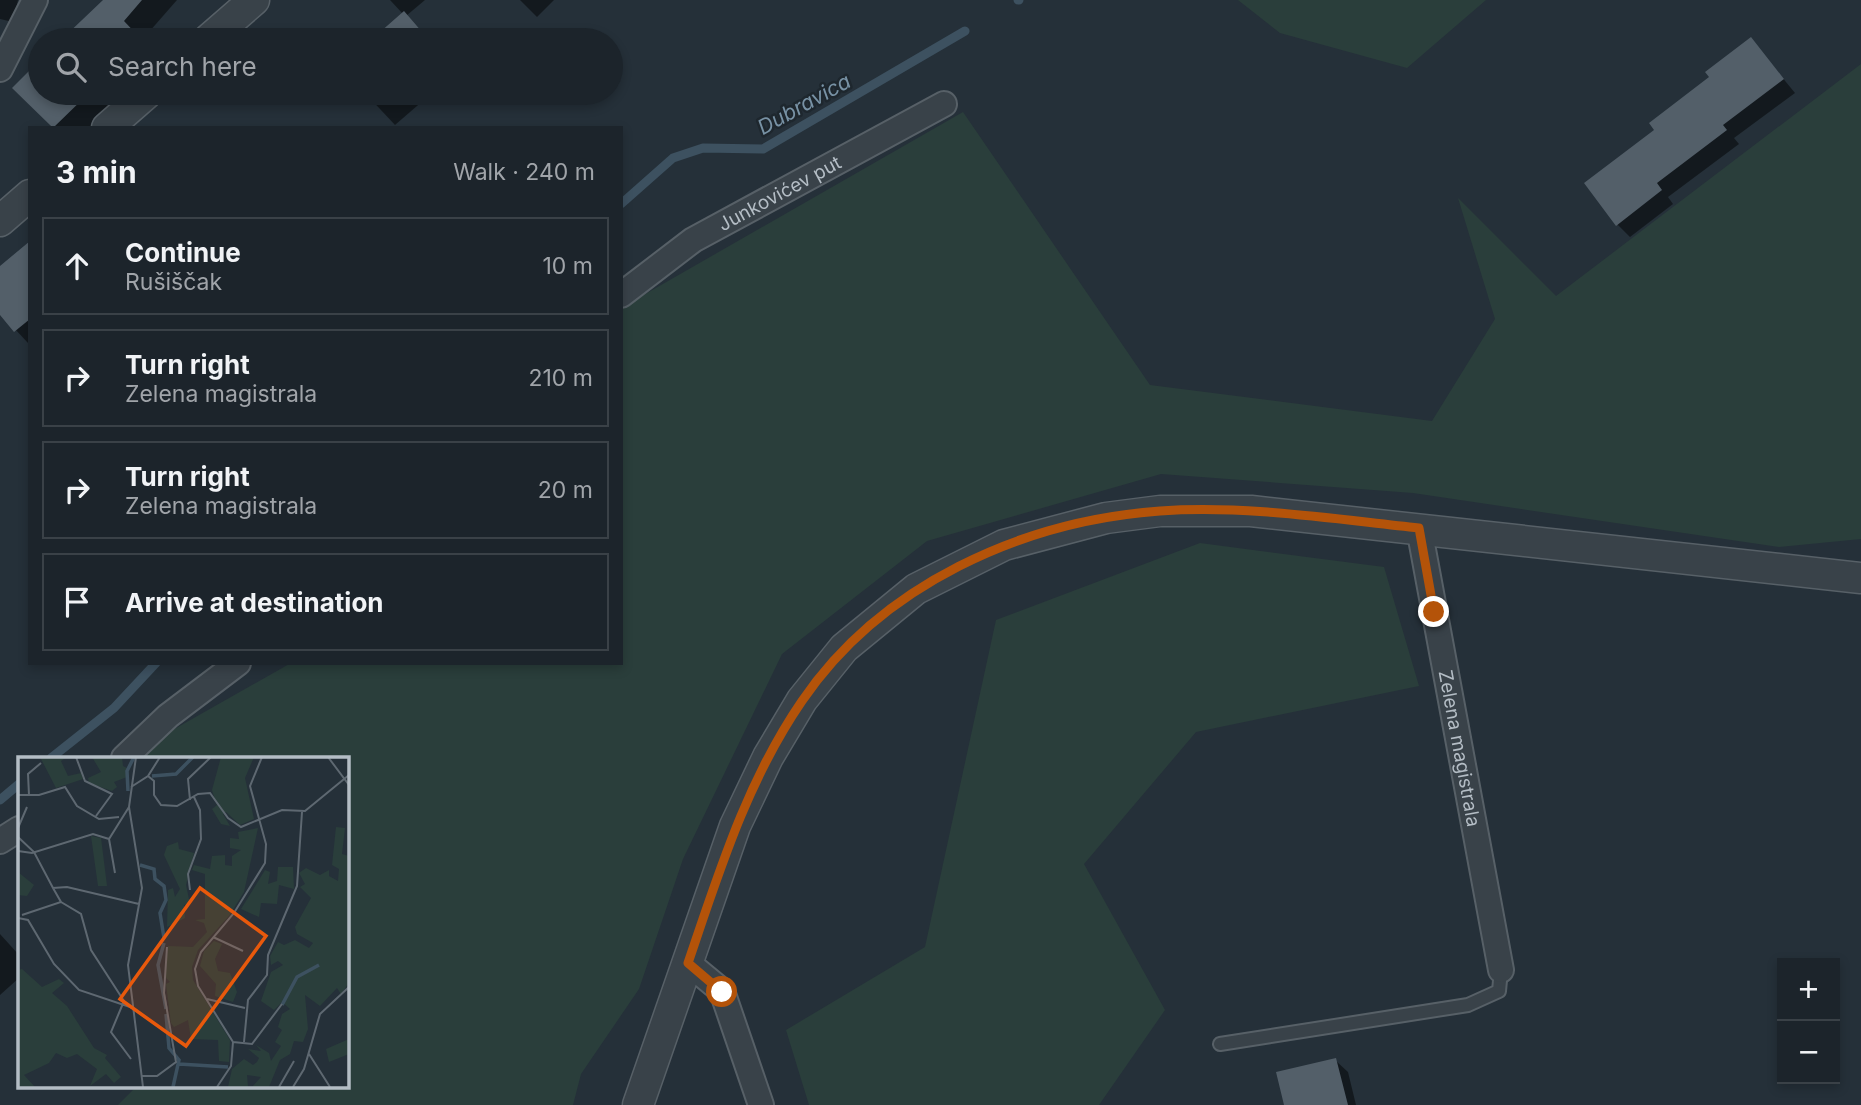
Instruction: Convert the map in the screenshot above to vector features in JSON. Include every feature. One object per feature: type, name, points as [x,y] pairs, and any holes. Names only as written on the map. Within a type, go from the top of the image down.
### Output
[{"type":"street","points":[[0,69],[35,0]]},
{"type":"street","points":[[222,28],[254,0]]},
{"type":"street","name":"Junkovićev put","points":[[623,293],[692,240],[944,104]]},
{"type":"street","points":[[109,126],[134,105]]},
{"type":"street","points":[[1,217],[28,197]]},
{"type":"street","points":[[638,1105],[735,826],[768,757],[802,701],[844,648],[916,589],[1004,545],[1106,518],[1160,511],[1251,511],[1861,578]]},
{"type":"street","name":"Zelena magistrala","points":[[1419,528],[1501,970]]},
{"type":"street","points":[[125,757],[168,716],[235,665]]},
{"type":"street","points":[[0,841],[18,830]]},
{"type":"street","points":[[688,963],[722,992],[761,1105]]},
{"type":"lane","points":[[1220,1044],[1468,1005],[1499,991],[1501,970]]},
{"type":"green space","points":[[1238,0],[1486,0],[1407,68],[1280,33]]},
{"type":"green space","points":[[1861,64],[1861,539],[1779,547],[1413,493],[1161,474],[927,541],[782,654],[683,859],[639,989],[581,1074],[573,1105],[118,1105],[135,1088],[348,1088],[348,757],[132,757],[134,752],[287,665],[623,665],[623,307],[963,112],[1150,385],[1432,421],[1495,319],[1458,198],[1556,296]]},
{"type":"green space","points":[[1200,543],[1384,567],[1419,686],[1196,732],[1084,864],[1165,1010],[1099,1105],[809,1105],[786,1030],[925,947],[996,620]]},
{"type":"building","points":[[103,0],[142,0],[124,21],[131,28],[74,28]]},
{"type":"building","points":[[404,11],[419,28],[385,28]]},
{"type":"building","points":[[1751,37],[1784,79],[1723,125],[1727,130],[1657,183],[1662,190],[1616,226],[1584,183],[1654,130],[1649,123],[1709,77],[1705,72]]},
{"type":"building","points":[[28,72],[28,104],[12,88]]},
{"type":"building","points":[[29,105],[77,105],[55,126],[51,126]]},
{"type":"building","points":[[28,243],[28,321],[14,332],[0,315],[0,266]]},
{"type":"building","points":[[1336,1058],[1348,1105],[1284,1105],[1276,1072]]},
{"type":"waterway","name":"Dubravica","points":[[623,202],[673,158],[703,148],[763,149],[965,31]]},
{"type":"waterway","name":"Dubravica","points":[[52,757],[114,708],[154,665]]},
{"type":"waterway","name":"Dubravica","points":[[0,800],[18,785]]},
{"type":"route","points":[[722,992],[688,963],[735,826],[768,757],[802,701],[844,648],[916,589],[1004,545],[1106,518],[1160,511],[1251,511],[1419,528],[1434,612]]}]
